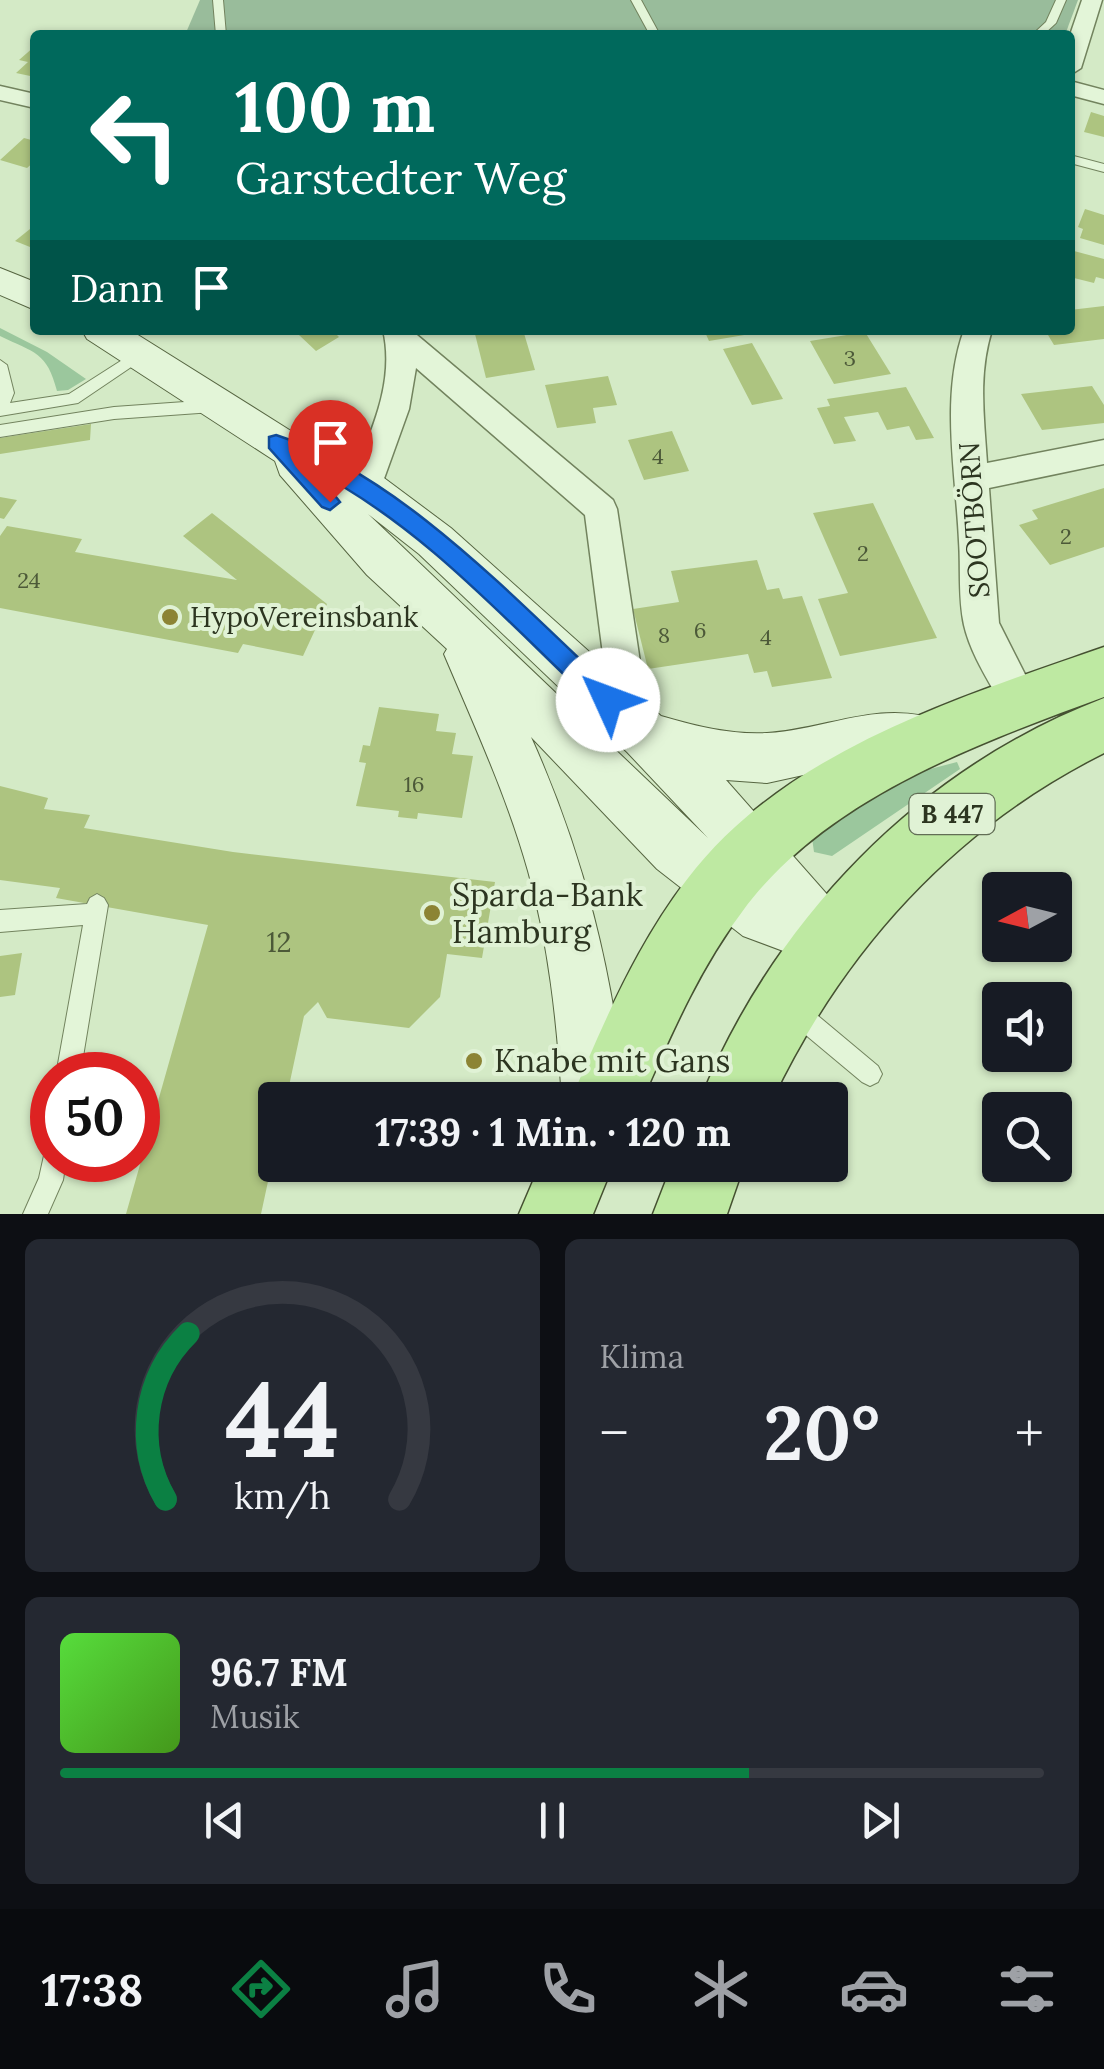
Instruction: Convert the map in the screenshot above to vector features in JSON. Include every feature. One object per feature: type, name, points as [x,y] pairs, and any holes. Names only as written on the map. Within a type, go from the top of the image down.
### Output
[{"type":"main road","points":[[0,280],[30,295]]},
{"type":"main road","points":[[110,335],[276,442],[365,487],[435,541],[626,718],[780,924],[826,938]]},
{"type":"main road","points":[[276,442],[383,561],[458,628],[677,849],[738,867]]},
{"type":"main road","points":[[458,628],[532,801],[557,872],[583,992],[592,1082]]},
{"type":"main road","name":"B 447","points":[[615,1082],[666,974],[738,867],[808,807],[930,740],[1104,672]]},
{"type":"main road","points":[[626,718],[702,753],[768,758],[872,736],[930,740]]},
{"type":"main road","name":"B 447","points":[[744,1082],[826,938],[892,865],[975,796],[1052,749],[1104,724]]},
{"type":"main road","points":[[556,1214],[570,1182]]},
{"type":"main road","points":[[690,1214],[702,1182]]},
{"type":"street","points":[[1075,53],[1092,0]]},
{"type":"street","points":[[1075,89],[1104,97]]},
{"type":"street","points":[[0,94],[30,101]]},
{"type":"street","points":[[365,487],[399,390],[399,335]]},
{"type":"street","points":[[399,335],[601,509],[626,718]]},
{"type":"street","name":"SOOTBÖRN","points":[[976,335],[969,356],[969,474],[984,634],[1020,702]]},
{"type":"street","points":[[969,474],[992,476],[1104,452]]},
{"type":"lane","points":[[218,0],[221,30]]},
{"type":"lane","points":[[636,0],[652,30]]},
{"type":"lane","points":[[1043,30],[1051,22],[1060,0]]},
{"type":"lane","points":[[1075,159],[1104,168]]},
{"type":"lane","points":[[0,410],[73,398],[141,353]]},
{"type":"lane","points":[[0,365],[7,393],[0,410]]},
{"type":"lane","points":[[0,431],[114,412],[223,406]]},
{"type":"lane","points":[[0,921],[96,910],[72,1052]]},
{"type":"lane","points":[[786,1003],[870,1074]]},
{"type":"lane","points":[[35,1214],[49,1182]]},
{"type":"green space","points":[[200,0],[1078,0],[1067,30],[187,30]]},
{"type":"green space","points":[[0,328],[47,352],[86,379],[68,390],[57,391],[44,361],[0,336]]},
{"type":"green space","points":[[957,762],[960,769],[832,856],[814,852],[812,838],[911,774]]},
{"type":"building","points":[[30,50],[30,76],[16,73],[28,62],[19,60]]},
{"type":"building","points":[[1091,112],[1104,116],[1104,137],[1084,132]]},
{"type":"building","points":[[24,138],[30,140],[27,168],[0,160]]},
{"type":"building","points":[[1085,209],[1104,215],[1104,245],[1080,238],[1083,229],[1078,227]]},
{"type":"building","points":[[30,229],[30,247],[15,241]]},
{"type":"building","points":[[1075,251],[1104,259],[1104,279],[1096,277],[1094,283],[1075,278]]},
{"type":"building","points":[[1104,306],[1104,339],[1054,345],[1048,335],[1075,335],[1075,309]]},
{"type":"building","points":[[299,335],[339,337],[316,351]]},
{"type":"building","points":[[475,335],[524,335],[535,370],[486,378]]},
{"type":"building","points":[[706,335],[744,335],[709,341]]},
{"type":"building","points":[[867,335],[891,374],[834,384],[810,341]]},
{"type":"building","points":[[752,343],[783,399],[752,405],[723,349]]},
{"type":"building","points":[[608,376],[617,405],[593,408],[596,423],[557,428],[545,385]]},
{"type":"building","points":[[1092,386],[1104,405],[1104,423],[1042,430],[1021,394]]},
{"type":"building","points":[[906,387],[934,438],[916,440],[909,426],[887,430],[878,412],[844,417],[856,441],[834,444],[817,408],[830,406],[827,399]]},
{"type":"building","points":[[91,424],[90,440],[0,454],[0,438]]},
{"type":"building","points":[[672,431],[689,471],[644,480],[628,440]]},
{"type":"building","points":[[1104,488],[1104,547],[1050,565],[1019,525],[1038,519],[1032,510]]},
{"type":"building","points":[[0,497],[17,500],[4,519],[0,518]]},
{"type":"building","points":[[873,503],[937,638],[840,656],[818,599],[848,593],[813,513]]},
{"type":"building","points":[[212,513],[327,604],[303,656],[243,644],[238,653],[0,608],[0,536],[7,526],[82,539],[75,552],[237,580],[183,536]]},
{"type":"building","points":[[757,560],[767,590],[779,588],[783,599],[802,596],[832,678],[772,687],[767,671],[754,673],[748,654],[648,669],[633,609],[679,602],[671,571]]},
{"type":"building","points":[[379,707],[439,714],[436,731],[456,733],[452,754],[473,756],[462,818],[418,813],[417,819],[398,817],[399,811],[356,806],[366,763],[359,762],[363,745],[370,746]]},
{"type":"building","points":[[0,786],[48,798],[44,809],[90,815],[84,828],[233,852],[495,882],[482,958],[447,954],[440,997],[409,1028],[327,1018],[318,1002],[304,1016],[290,1082],[258,1082],[258,1182],[268,1182],[261,1214],[126,1214],[135,1182],[160,1182],[160,1094],[208,925],[56,898],[60,888],[0,880]]},
{"type":"building","points":[[22,953],[15,995],[0,997],[0,956]]},
{"type":"place","name":"HypoVereinsbank","points":[[170,617]]},
{"type":"place","name":"Sparda-Bank Hamburg","points":[[432,913]]},
{"type":"place","name":"Knabe mit Gans","points":[[474,1061]]},
{"type":"route","points":[[330,502],[276,442],[365,487],[435,541],[608,700]]}]
